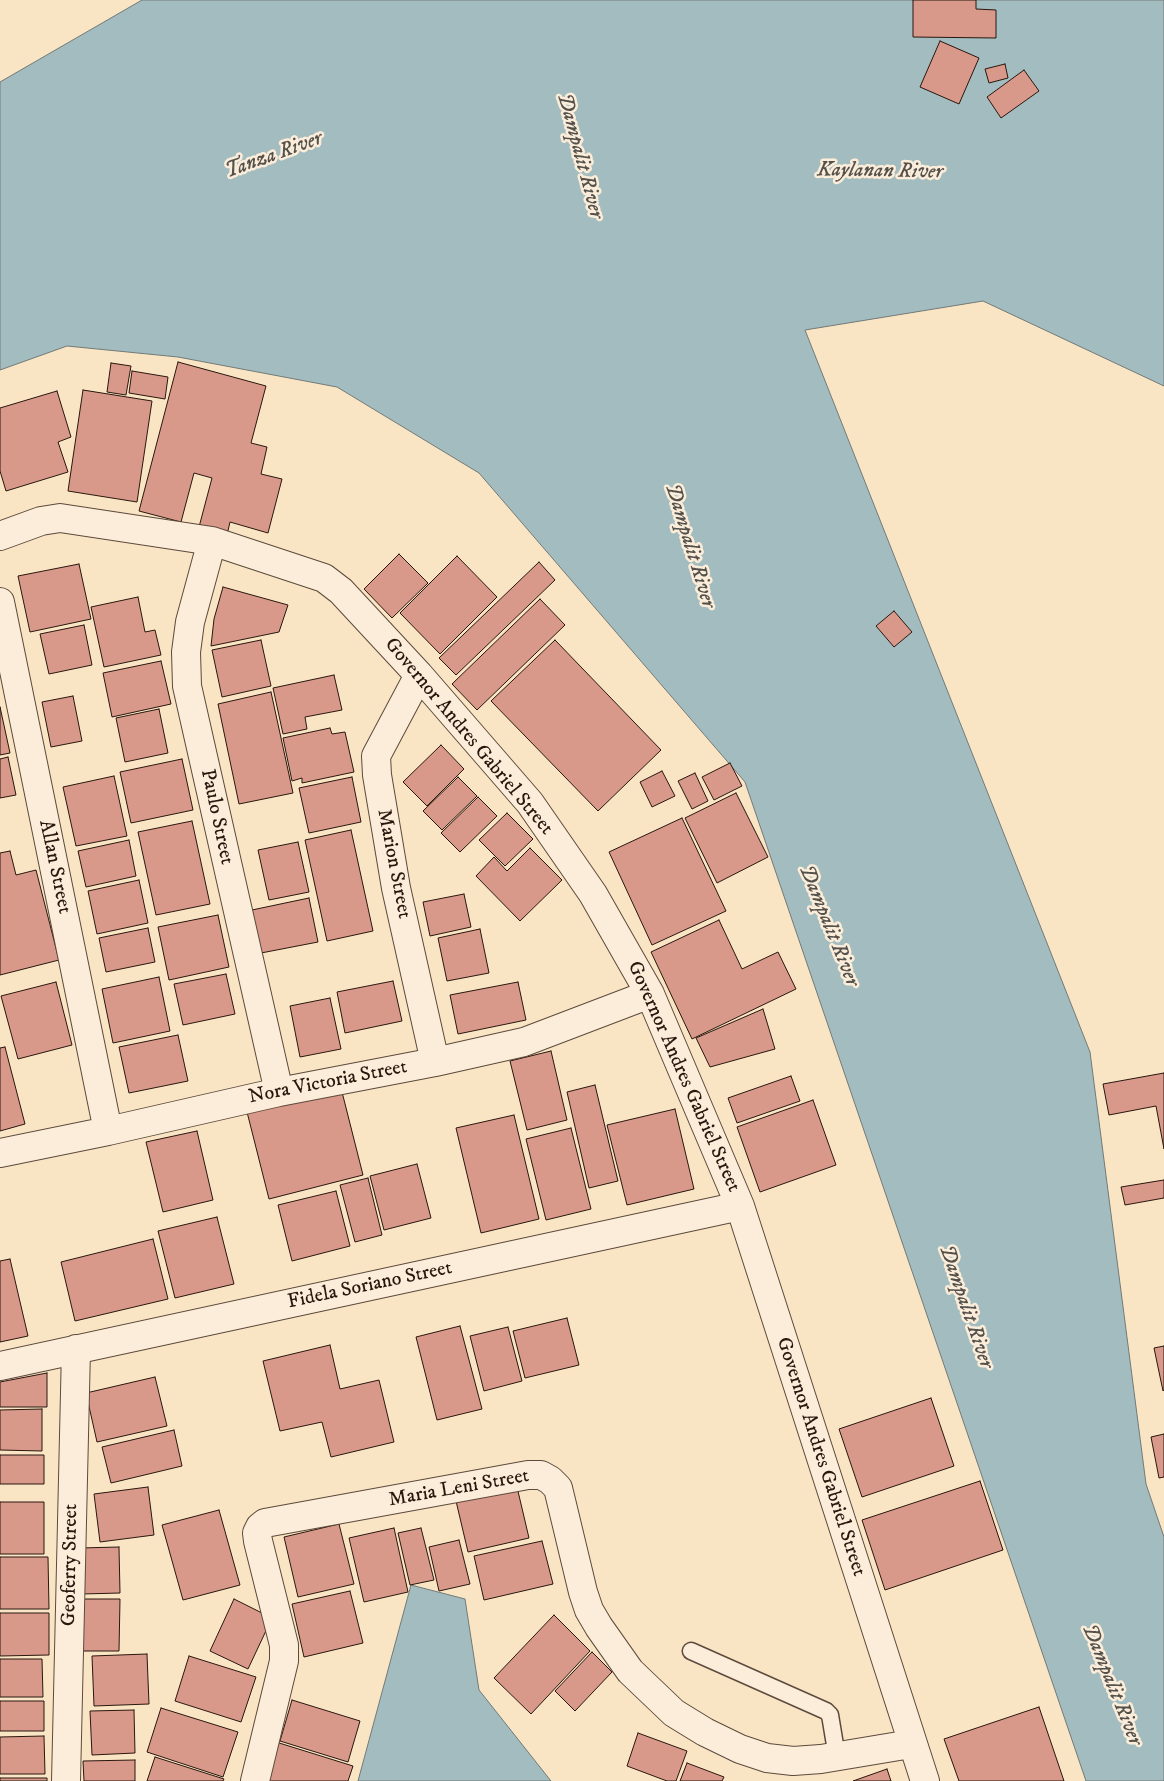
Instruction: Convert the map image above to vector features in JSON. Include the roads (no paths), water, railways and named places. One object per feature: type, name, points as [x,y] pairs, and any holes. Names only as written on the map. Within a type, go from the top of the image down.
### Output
[{"type":"street","name":"Governor Andres Gabriel Street","points":[[0,536],[41,521],[60,518],[212,541],[324,578],[341,591],[419,675],[530,803],[593,894],[650,994],[740,1206],[924,1781]]},
{"type":"street","name":"Paulo Street","points":[[212,541],[190,622],[186,652],[187,686],[279,1092]]},
{"type":"street","name":"Allan Street","points":[[0,602],[108,1131]]},
{"type":"street","name":"Marion Street","points":[[419,675],[376,756],[377,775],[396,888],[435,1062]]},
{"type":"street","name":"Nora Victoria Street","points":[[0,1153],[108,1131],[279,1092],[435,1062],[524,1042],[650,994]]},
{"type":"street","name":"Fidela Soriano Street","points":[[0,1366],[740,1206]]},
{"type":"street","name":"Geoferry Street","points":[[66,1781],[76,1349]]},
{"type":"street","name":"Maria Leni Street","points":[[254,1781],[284,1661],[284,1645],[258,1541],[257,1533],[260,1527],[266,1523],[528,1475],[541,1475],[558,1488],[589,1610],[630,1670],[650,1692],[674,1712],[705,1732],[740,1749],[767,1758],[794,1761],[912,1744]]},
{"type":"lane","points":[[691,1651],[826,1711],[830,1716],[837,1756]]},
{"type":"water","points":[[142,0],[1164,0],[1164,386],[983,301],[805,330],[1090,1052],[1146,1484],[1164,1537],[1164,1781],[1086,1781],[745,782],[479,473],[337,387],[178,357],[67,346],[0,370],[0,82]]},
{"type":"water","points":[[411,1585],[465,1599],[479,1690],[551,1781],[358,1781]]},
{"type":"water label","name":"Tanza River","points":[[274,156]]},
{"type":"water label","name":"Dampalit River","points":[[579,156]]},
{"type":"water label","name":"Kaylanan River","points":[[880,172]]},
{"type":"water label","name":"Dampalit River","points":[[689,546]]},
{"type":"water label","name":"Dampalit River","points":[[828,926]]},
{"type":"water label","name":"Dampalit River","points":[[965,1307]]},
{"type":"water label","name":"Dampalit River","points":[[1111,1685]]}]
